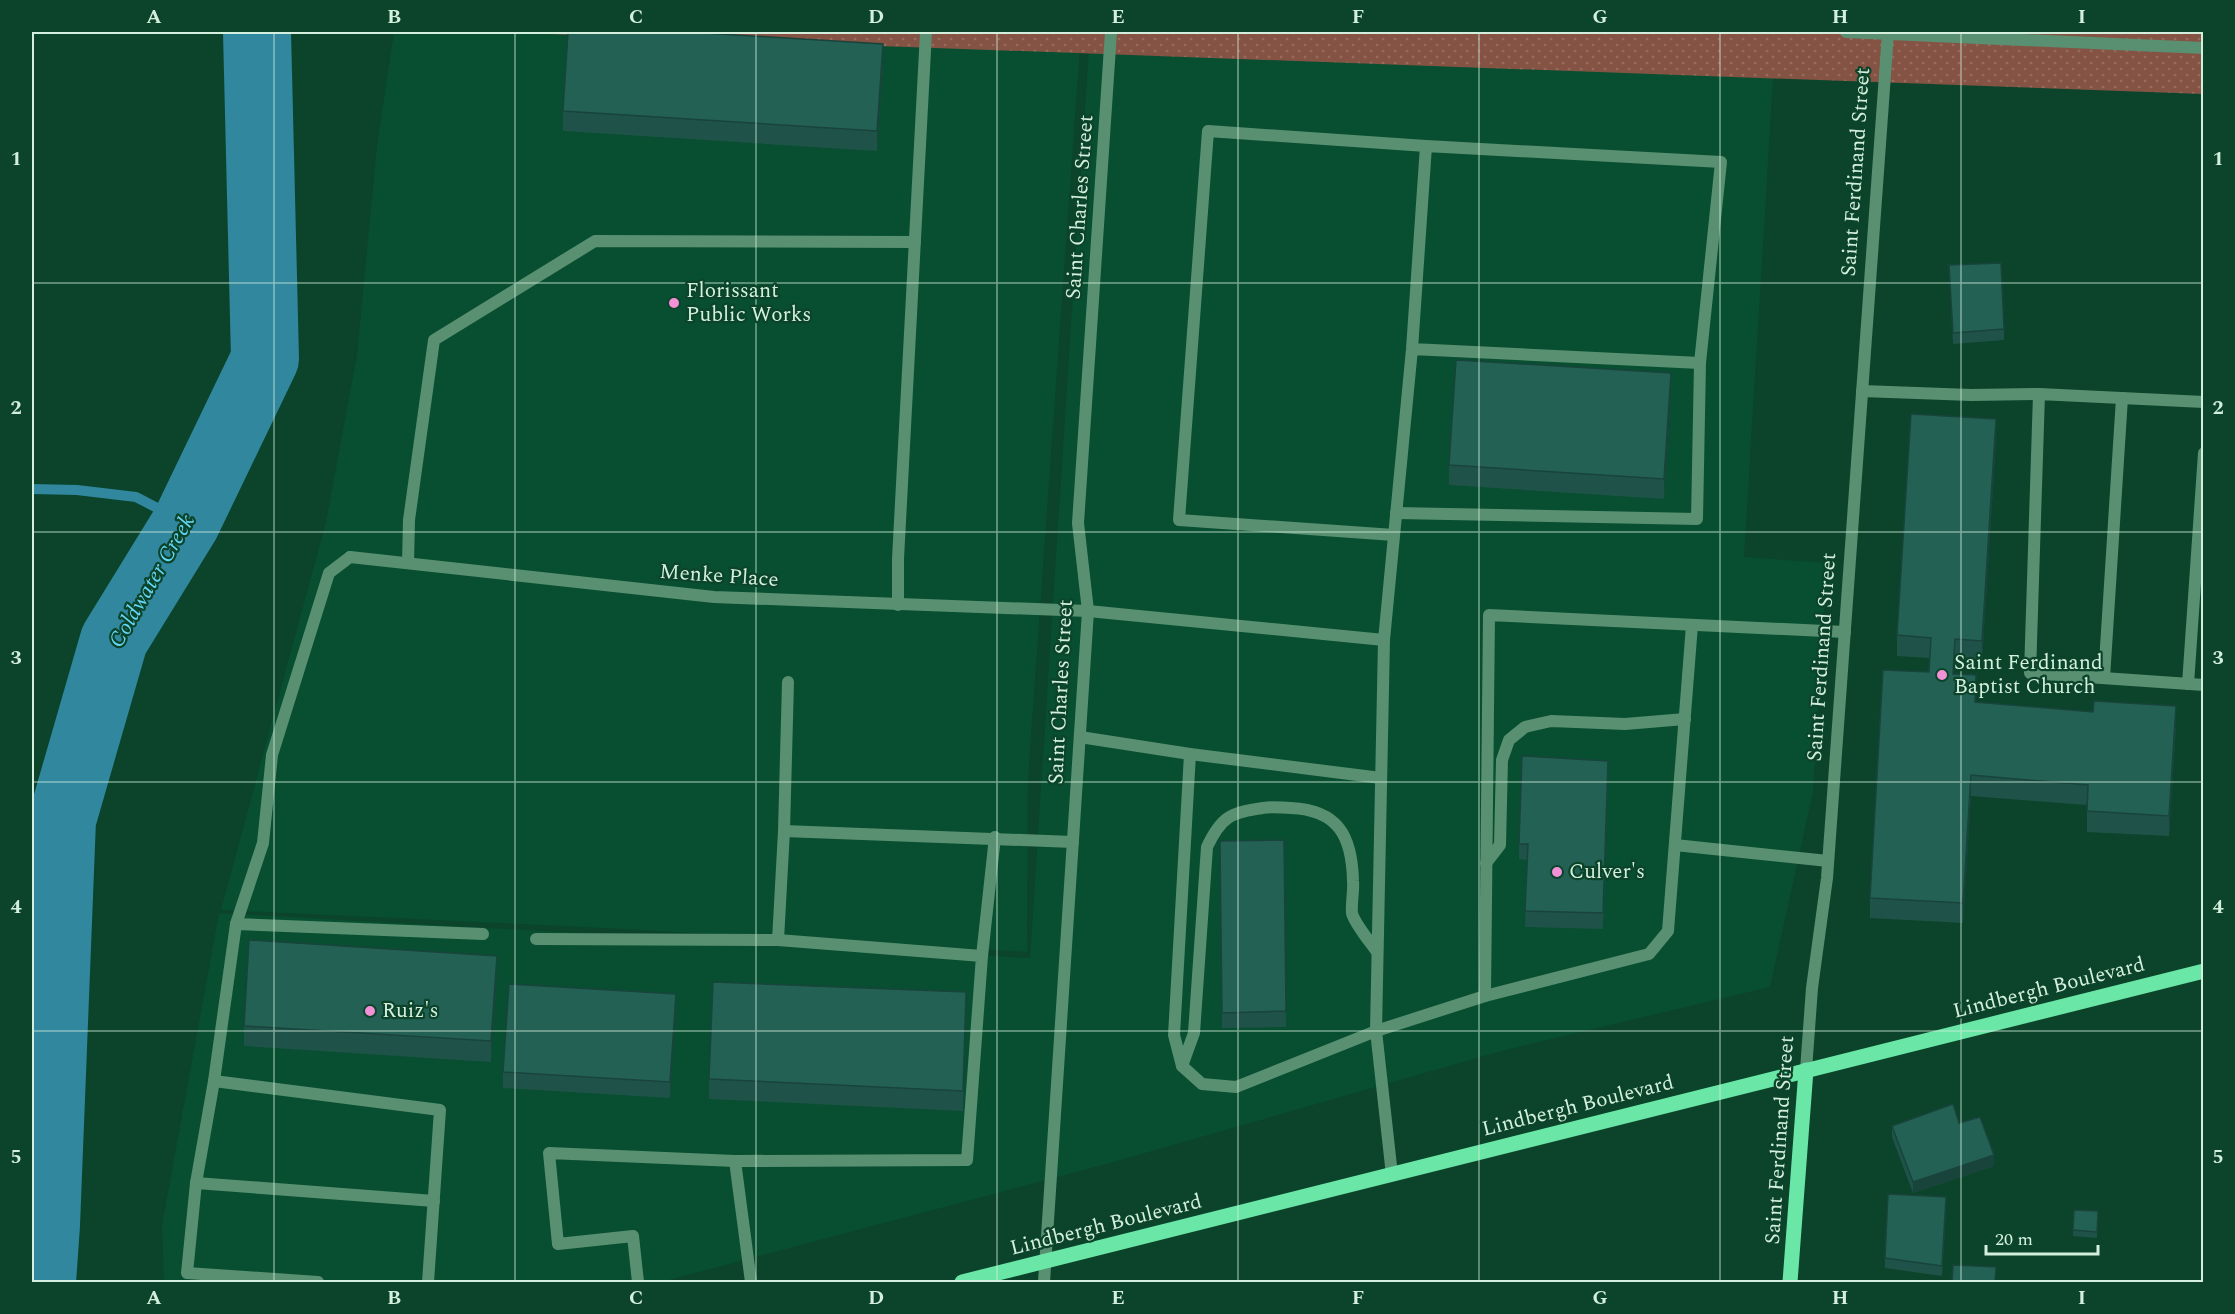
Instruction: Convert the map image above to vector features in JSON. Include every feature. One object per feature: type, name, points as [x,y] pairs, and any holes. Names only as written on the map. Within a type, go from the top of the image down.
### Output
[{"type":"main road","name":"Lindbergh Boulevard","points":[[962,1282],[2204,971]]},
{"type":"main road","name":"Saint Ferdinand Street","points":[[1790,1282],[1806,1070]]},
{"type":"street","points":[[898,605],[898,559],[926,32]]},
{"type":"street","name":"Saint Charles Street","points":[[1044,1282],[1088,611],[1078,523],[1111,32]]},
{"type":"street","points":[[1846,32],[2204,48]]},
{"type":"street","name":"Saint Ferdinand Street","points":[[1806,1070],[1812,988],[1828,861],[1887,33]]},
{"type":"street","points":[[1394,535],[1179,520],[1208,131],[1720,162],[1700,363],[1697,519],[1396,513]]},
{"type":"street","points":[[1392,1175],[1376,1030],[1384,640],[1412,349],[1426,146]]},
{"type":"street","points":[[408,563],[409,520],[434,340],[596,241],[915,242]]},
{"type":"street","points":[[1412,349],[1700,363]]},
{"type":"street","points":[[1862,391],[1971,395],[2039,394],[2204,402]]},
{"type":"street","points":[[2039,394],[2030,673],[2204,685]]},
{"type":"street","points":[[2104,678],[2122,398]]},
{"type":"street","points":[[2188,684],[2204,453]]},
{"type":"street","name":"Menke Place","points":[[236,924],[263,843],[272,755],[329,573],[350,557],[714,597],[1088,611],[1384,640]]},
{"type":"street","points":[[1485,996],[1489,615],[1845,632]]},
{"type":"street","points":[[1190,754],[1174,1035],[1182,1066],[1202,1084],[1236,1087],[1376,1030],[1485,996],[1649,954],[1668,932],[1692,625]]},
{"type":"street","points":[[778,940],[788,682]]},
{"type":"street","points":[[1486,863],[1500,844],[1502,760],[1509,740],[1526,727],[1551,721],[1624,724],[1685,719]]},
{"type":"street","points":[[1080,737],[1190,754],[1381,778]]},
{"type":"street","points":[[1182,1066],[1194,1033],[1207,847],[1215,829],[1227,818],[1240,811],[1267,807],[1308,809],[1325,814],[1341,830],[1350,852],[1353,881],[1352,915],[1377,952]]},
{"type":"street","points":[[784,831],[995,837],[1073,842]]},
{"type":"street","points":[[638,1282],[633,1236],[558,1244],[549,1153],[735,1161],[967,1160],[982,956],[995,837]]},
{"type":"street","points":[[1675,845],[1828,861]]},
{"type":"street","points":[[318,1282],[187,1273],[196,1183],[214,1081],[236,924],[483,934]]},
{"type":"street","points":[[536,939],[778,940],[982,956]]},
{"type":"street","points":[[214,1081],[440,1110],[428,1282]]},
{"type":"street","points":[[735,1161],[751,1282]]},
{"type":"street","points":[[196,1183],[434,1201]]},
{"type":"shaded area","points":[[394,32],[1081,32],[1028,778],[1027,952],[604,928],[221,910],[326,522],[357,355],[377,145]]},
{"type":"shaded area","points":[[497,32],[2203,32],[2204,94],[2203,94]]},
{"type":"shaded area","points":[[1090,32],[1775,47],[1744,557],[1827,563],[1813,792],[1770,987],[1505,1050],[1110,1163],[661,1282],[164,1282],[162,1225],[219,913],[1030,958]]},
{"type":"building","points":[[568,32],[688,32],[883,44],[877,131],[563,111]]},
{"type":"building","points":[[2001,263],[2004,329],[1953,333],[1949,265]]},
{"type":"building","points":[[1456,360],[1671,373],[1664,479],[1449,465]]},
{"type":"building","name":"Saint Ferdinand Baptist Church","points":[[1911,414],[1996,419],[1982,641],[1955,639],[1953,674],[1976,675],[1975,702],[2093,712],[2094,701],[2176,706],[2169,816],[2087,811],[2088,785],[1971,775],[1963,903],[1870,898],[1883,670],[1929,672],[1931,638],[1897,635]]},
{"type":"building","points":[[1522,756],[1608,761],[1603,913],[1525,911],[1528,844],[1519,844]]},
{"type":"building","points":[[1284,840],[1286,1011],[1222,1013],[1220,841]]},
{"type":"building","name":"Ruiz's","points":[[249,940],[497,956],[491,1041],[244,1026]]},
{"type":"building","points":[[713,982],[966,992],[963,1091],[709,1079]]},
{"type":"building","points":[[509,984],[676,994],[670,1082],[503,1072]]},
{"type":"building","points":[[1953,1104],[1959,1123],[1980,1117],[1994,1155],[1913,1182],[1892,1126]]},
{"type":"building","points":[[1888,1194],[1946,1197],[1942,1266],[1885,1258]]},
{"type":"building","points":[[2074,1210],[2098,1211],[2097,1232],[2073,1230]]},
{"type":"building","points":[[1953,1265],[1996,1267],[1995,1282],[1952,1282]]},
{"type":"waterway","name":"Coldwater Creek","points":[[42,1282],[62,820],[114,640],[186,523],[265,359],[257,32]]},
{"type":"waterway","points":[[32,489],[77,490],[136,497],[186,523]]},
{"type":"place","name":"Florissant Public Works","points":[[674,303]]},
{"type":"place","name":"Saint Ferdinand Baptist Church","points":[[1942,675]]},
{"type":"place","name":"Culver's","points":[[1557,872]]},
{"type":"place","name":"Ruiz's","points":[[370,1011]]}]
